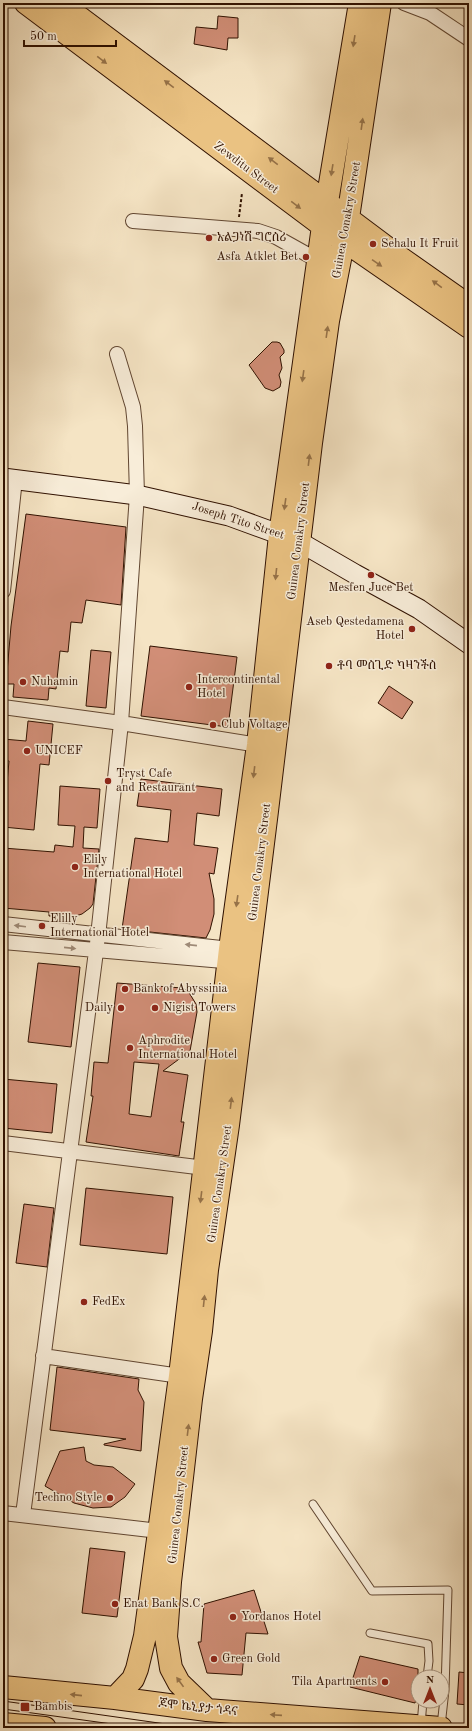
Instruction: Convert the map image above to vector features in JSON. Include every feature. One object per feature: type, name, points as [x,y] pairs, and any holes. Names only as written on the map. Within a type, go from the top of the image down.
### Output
[{"type":"main road","name":"Zewditu Street","points":[[26,3],[323,226],[469,327]]},
{"type":"main road","name":"Zewditu Street","points":[[60,3],[348,218],[469,306]]},
{"type":"main road","name":"Guinea Conakry Street","points":[[207,1710],[179,1683],[155,1636],[159,1531],[173,1481],[201,1331],[219,1123],[258,810],[289,538],[318,261],[360,3]]},
{"type":"main road","name":"Guinea Conakry Street","points":[[258,810],[258,745],[289,538],[348,218],[380,3]]},
{"type":"main road","name":"Joseph Tito Street","points":[[9,479],[137,495],[229,516],[289,538],[419,609],[469,644]]},
{"type":"main road","name":"Guinea Conakry Street","points":[[115,1698],[133,1679],[155,1636],[173,1481],[180,1376],[205,1168],[219,1123]]},
{"type":"main road","name":"ጆሞ ኬኒያታ ጎዳና","points":[[3,1687],[115,1698],[207,1710],[434,1727]]},
{"type":"main road","points":[[3,1724],[45,1728]]},
{"type":"street","points":[[404,3],[430,13],[469,39]]},
{"type":"street","points":[[132,221],[258,231],[276,237],[318,261]]},
{"type":"street","points":[[23,1515],[98,936],[121,723],[137,495],[133,407],[117,354]]},
{"type":"street","points":[[3,591],[9,479]]},
{"type":"street","points":[[3,708],[121,723],[258,745]]},
{"type":"street","points":[[3,924],[239,956]]},
{"type":"street","points":[[3,942],[96,951],[239,956]]},
{"type":"street","points":[[3,1143],[205,1168]]},
{"type":"street","points":[[43,1356],[180,1376]]},
{"type":"street","points":[[3,1513],[159,1531]]},
{"type":"lane","points":[[314,1504],[372,1591],[400,1592],[448,1590],[445,1690],[434,1727]]},
{"type":"lane","points":[[370,1633],[428,1644],[428,1669]]},
{"type":"lane","points":[[426,1709],[434,1727]]},
{"type":"path","points":[[237,229],[242,193]]},
{"type":"building","points":[[218,16],[238,18],[238,38],[228,38],[227,50],[194,44],[196,27],[217,29]]},
{"type":"building","points":[[272,342],[280,343],[284,350],[284,353],[280,357],[282,368],[279,375],[281,382],[280,387],[273,391],[265,388],[249,365]]},
{"type":"building","points":[[26,514],[126,527],[121,605],[86,600],[82,623],[71,622],[68,652],[60,651],[56,689],[49,688],[48,700],[13,697],[14,684],[6,684],[11,626]]},
{"type":"building","name":"Intercontinental Hotel","points":[[150,646],[237,657],[228,727],[141,716]]},
{"type":"building","points":[[91,650],[111,652],[106,708],[86,706]]},
{"type":"building","points":[[389,686],[413,702],[402,719],[378,703]]},
{"type":"building","points":[[28,721],[53,724],[49,765],[40,764],[34,830],[3,827],[9,761],[3,760],[3,739],[26,741]]},
{"type":"building","points":[[141,779],[222,789],[219,816],[197,813],[194,845],[218,848],[214,874],[209,873],[214,899],[214,914],[210,930],[206,938],[122,929],[135,838],[168,842],[171,810],[137,806]]},
{"type":"building","name":"Elily International Hotel","points":[[60,786],[100,789],[97,828],[84,827],[83,848],[99,849],[93,904],[82,914],[72,917],[49,916],[49,912],[3,908],[3,848],[54,852],[55,845],[73,847],[75,826],[58,825]]},
{"type":"building","points":[[38,963],[80,967],[71,1047],[28,1042]]},
{"type":"building","points":[[117,983],[182,988],[188,991],[196,1004],[197,1012],[190,1051],[163,1071],[188,1075],[181,1122],[184,1122],[179,1156],[86,1142],[93,1096],[91,1096],[94,1062],[108,1063]],"holes":[[[134,1062],[159,1064],[151,1117],[129,1114]]]},
{"type":"building","points":[[3,1079],[57,1084],[52,1133],[3,1128]]},
{"type":"building","points":[[86,1188],[173,1197],[167,1254],[80,1245]]},
{"type":"building","points":[[24,1204],[54,1208],[47,1267],[16,1263]]},
{"type":"building","points":[[57,1367],[139,1379],[138,1390],[144,1402],[141,1451],[104,1445],[126,1439],[50,1430]]},
{"type":"building","points":[[84,1447],[86,1461],[94,1465],[113,1467],[135,1484],[125,1497],[111,1507],[93,1508],[74,1503],[45,1486],[60,1451]]},
{"type":"building","points":[[90,1548],[125,1552],[117,1617],[82,1613]]},
{"type":"building","points":[[254,1590],[268,1634],[246,1633],[242,1675],[207,1673],[198,1642],[201,1642],[204,1604]]},
{"type":"building","name":"Tila Apartments","points":[[360,1656],[418,1669],[410,1669],[410,1702],[350,1687]]},
{"type":"building","points":[[459,1672],[469,1673],[469,1705],[457,1704]]},
{"type":"tram line","points":[[3,1701],[194,1728]]},
{"type":"tram line","points":[[3,1709],[141,1728]]},
{"type":"place","name":"አልጋነሽ ግሮሰሪ","points":[[209,238]]},
{"type":"place","name":"Sehalu It Fruit","points":[[373,244]]},
{"type":"place","name":"Asfa Atklet Bet","points":[[306,257]]},
{"type":"place","name":"Mesfen Juce Bet","points":[[371,575]]},
{"type":"place","name":"Aseb Qestedamena Hotel","points":[[412,629]]},
{"type":"place","name":"ቶባ መስጊድ ካዛንችስ","points":[[329,666]]},
{"type":"place","name":"Nuhamin","points":[[23,682]]},
{"type":"place","name":"Intercontinental Hotel","points":[[189,687]]},
{"type":"place","name":"Club Voltage","points":[[213,725]]},
{"type":"place","name":"UNICEF","points":[[27,751]]},
{"type":"place","name":"Tryst Cafe and Restaurant","points":[[108,781]]},
{"type":"place","name":"Elily International Hotel","points":[[75,867]]},
{"type":"place","name":"Elilly International Hotel","points":[[42,926]]},
{"type":"place","name":"Bank of Abyssinia","points":[[125,989]]},
{"type":"place","name":"Daily","points":[[121,1008]]},
{"type":"place","name":"Nigist Towers","points":[[155,1008]]},
{"type":"place","name":"Aphrodite International Hotel","points":[[130,1048]]},
{"type":"place","name":"FedEx","points":[[84,1302]]},
{"type":"place","name":"Techno Style","points":[[110,1498]]},
{"type":"place","name":"Enat Bank S.C.","points":[[115,1604]]},
{"type":"place","name":"Yordanos Hotel","points":[[233,1617]]},
{"type":"place","name":"Green Gold","points":[[214,1659]]},
{"type":"place","name":"Tila Apartments","points":[[385,1682]]},
{"type":"place","name":"Bambis","points":[[25,1707]]}]
